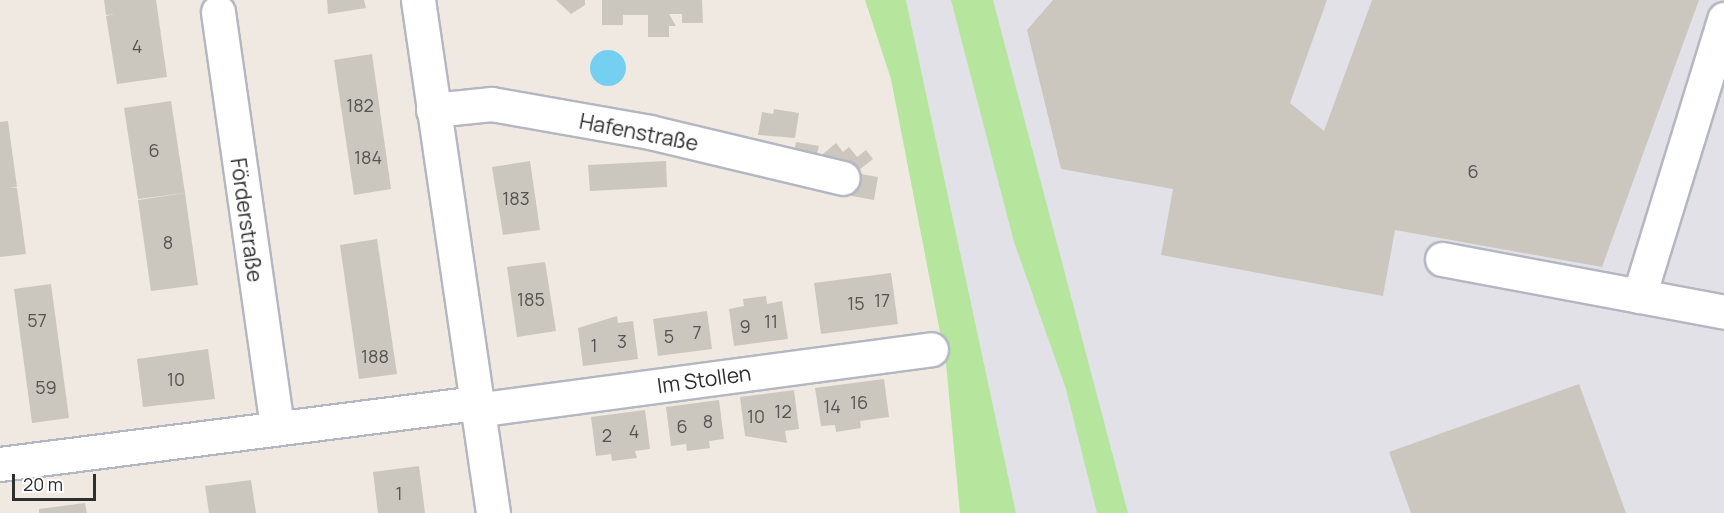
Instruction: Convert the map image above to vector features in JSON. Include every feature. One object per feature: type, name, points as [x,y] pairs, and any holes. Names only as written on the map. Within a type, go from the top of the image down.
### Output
[{"type":"street","points":[[418,0],[493,513]]},
{"type":"street","name":"Förderstraße","points":[[219,12],[277,428]]},
{"type":"street","points":[[1639,296],[1724,19]]},
{"type":"street","name":"Hafenstraße","points":[[433,110],[492,105],[650,132],[843,178]]},
{"type":"street","points":[[1442,259],[1724,312]]},
{"type":"street","name":"Im Stollen","points":[[476,406],[931,349]]},
{"type":"street","points":[[0,464],[277,428],[476,406]]},
{"type":"shaded area","points":[[906,0],[1724,0],[1724,513],[1016,513]]},
{"type":"green space","points":[[865,0],[906,0],[1016,513],[960,513],[946,363],[891,79]]},
{"type":"green space","points":[[951,0],[993,0],[1128,513],[1097,513],[1066,389],[1014,242]]},
{"type":"water","points":[[608,50],[620,56],[626,68],[620,80],[608,86],[596,80],[590,68],[596,56]]},
{"type":"building","points":[[104,0],[156,0],[167,77],[117,84],[106,16],[115,14],[106,15]]},
{"type":"building","points":[[327,0],[364,0],[366,8],[328,14]]},
{"type":"building","points":[[556,0],[585,0],[585,5],[571,14]]},
{"type":"building","points":[[602,0],[702,0],[703,23],[682,23],[682,14],[669,14],[676,26],[669,26],[669,37],[648,37],[648,15],[623,15],[623,25],[602,25]]},
{"type":"building","points":[[1053,0],[1327,0],[1290,103],[1324,131],[1372,0],[1699,0],[1602,267],[1395,230],[1383,296],[1161,255],[1173,189],[1061,169],[1027,30]]},
{"type":"building","points":[[372,54],[391,189],[354,195],[334,60]]},
{"type":"building","points":[[171,101],[185,193],[138,199],[124,108]]},
{"type":"building","points":[[774,109],[799,113],[795,138],[758,135],[762,112],[773,114]]},
{"type":"building","points":[[8,121],[17,187],[10,188],[17,188],[26,254],[0,257],[0,122]]},
{"type":"building","points":[[796,142],[819,146],[816,158],[794,153]]},
{"type":"building","points":[[836,143],[843,152],[849,147],[857,157],[866,150],[873,159],[855,173],[817,159]]},
{"type":"building","points":[[530,161],[540,230],[503,235],[492,167]]},
{"type":"building","points":[[666,161],[667,187],[590,191],[588,165]]},
{"type":"building","points":[[855,173],[878,177],[874,200],[852,196]]},
{"type":"building","points":[[185,193],[198,285],[151,291],[138,200]]},
{"type":"building","points":[[377,239],[397,374],[359,379],[340,245]]},
{"type":"building","points":[[545,262],[556,331],[517,337],[507,267]]},
{"type":"building","points":[[891,273],[898,324],[821,334],[814,283]]},
{"type":"building","points":[[51,284],[69,418],[32,423],[14,289]]},
{"type":"building","points":[[766,296],[767,304],[782,301],[788,339],[734,346],[729,309],[744,306],[743,299]]},
{"type":"building","points":[[707,311],[712,349],[658,356],[653,319]]},
{"type":"building","points":[[617,316],[618,323],[633,321],[638,359],[583,366],[578,328]]},
{"type":"building","points":[[208,349],[215,399],[143,407],[137,359]]},
{"type":"building","points":[[884,379],[889,417],[860,421],[861,428],[836,432],[835,425],[821,426],[815,388]]},
{"type":"building","points":[[1579,384],[1626,513],[1411,513],[1389,452]]},
{"type":"building","points":[[794,390],[799,429],[785,431],[787,443],[745,436],[740,397]]},
{"type":"building","points":[[719,400],[724,439],[709,441],[710,448],[687,451],[686,444],[671,446],[666,407]]},
{"type":"building","points":[[645,410],[650,449],[635,451],[637,458],[612,461],[611,454],[596,456],[591,417]]},
{"type":"building","points":[[419,466],[425,513],[378,513],[373,472]]},
{"type":"building","points":[[251,480],[256,513],[209,513],[205,486]]},
{"type":"building","points":[[85,503],[87,513],[39,513],[39,509]]}]
